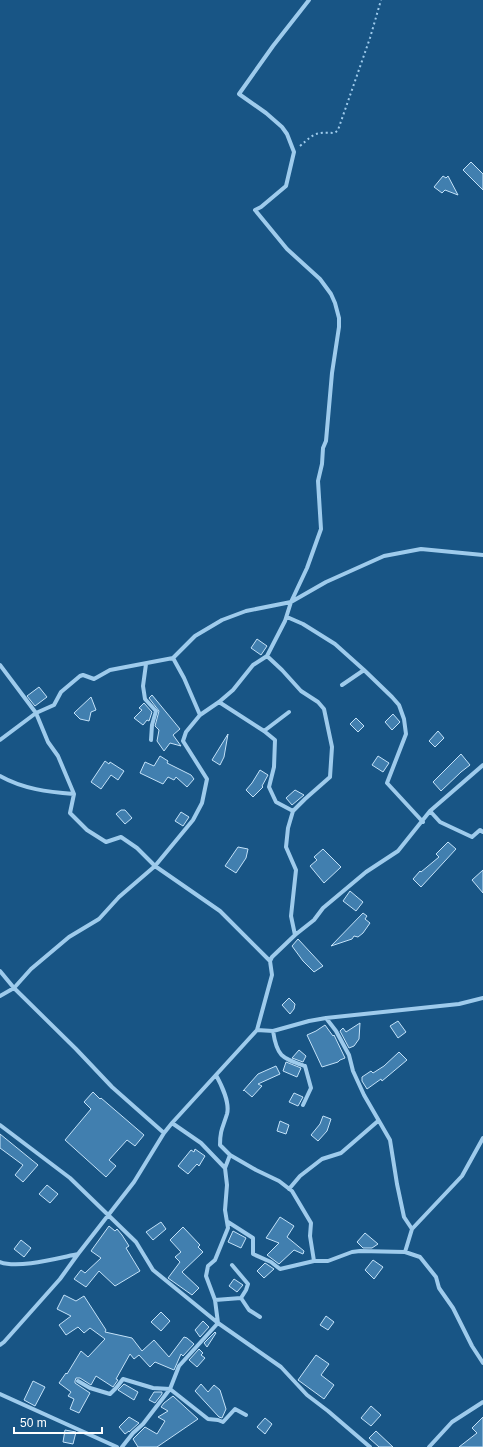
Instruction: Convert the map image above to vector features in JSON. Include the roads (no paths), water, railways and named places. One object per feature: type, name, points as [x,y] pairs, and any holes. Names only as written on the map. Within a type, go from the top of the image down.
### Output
[{"type":"street","points":[[0,996],[14,988],[69,937],[104,914],[119,897],[155,866],[192,822],[202,804],[207,779],[183,741],[186,732],[200,715],[233,690],[253,665],[267,656],[287,617],[292,602],[308,568],[322,529],[318,481],[322,464],[323,446],[326,441],[339,322],[335,303],[331,294],[320,279],[287,249],[255,210],[261,207],[286,186],[294,152],[287,134],[282,127],[266,113],[239,94],[273,46],[309,0]]},
{"type":"street","points":[[0,740],[36,713],[54,705],[61,692],[80,676],[94,679],[110,670],[173,658],[195,636],[222,620],[246,611],[292,602],[326,582],[384,556],[421,549],[483,555]]},
{"type":"street","points":[[287,617],[302,624],[335,644],[392,697],[402,710],[406,734],[387,784],[423,822]]},
{"type":"street","points":[[267,656],[301,691],[318,702],[324,709],[332,744],[330,777],[293,811],[286,833],[286,847],[296,870],[291,916],[295,935]]},
{"type":"street","points":[[173,658],[184,678],[200,715]]},
{"type":"street","points":[[146,664],[143,686],[145,699],[156,711],[152,725],[151,740]]},
{"type":"street","points":[[0,665],[36,713],[48,742],[58,756],[74,794],[70,813],[87,830],[106,842],[121,837],[137,848],[155,866],[220,911],[270,961],[272,975],[257,1030],[172,1123],[164,1133],[134,1182],[60,1279],[0,1345]]},
{"type":"street","points":[[342,685],[364,670]]},
{"type":"street","points":[[219,702],[264,731],[275,740],[274,768],[269,787],[276,802],[293,811]]},
{"type":"street","points":[[264,731],[289,712]]},
{"type":"street","points":[[270,961],[272,957],[295,935],[314,920],[323,908],[360,877],[398,851],[423,822],[430,811],[483,765]]},
{"type":"street","points":[[0,776],[14,784],[47,792],[74,794]]},
{"type":"street","points":[[430,811],[440,822],[472,837],[482,830]]},
{"type":"street","points":[[0,971],[14,988],[112,1087],[164,1133]]},
{"type":"street","points":[[257,1030],[273,1031],[326,1018],[459,1004],[483,998]]},
{"type":"street","points":[[326,1018],[336,1031],[349,1055],[353,1071],[364,1095],[390,1140],[396,1184],[404,1217],[412,1229]]},
{"type":"street","points":[[273,1031],[275,1046],[285,1059],[305,1066],[311,1088],[303,1105]]},
{"type":"street","points":[[216,1075],[223,1089],[228,1107],[221,1128],[220,1145],[230,1155],[279,1181],[292,1191],[311,1223],[310,1236],[314,1261]]},
{"type":"street","points":[[289,1189],[300,1176],[322,1159],[341,1153],[378,1121]]},
{"type":"street","points":[[172,1123],[201,1143],[225,1168]]},
{"type":"street","points":[[0,1125],[66,1174],[136,1242],[153,1270],[218,1323],[280,1367],[307,1395],[370,1447]]},
{"type":"street","points":[[405,1252],[412,1229],[462,1176],[483,1138]]},
{"type":"street","points":[[122,1447],[133,1433],[143,1424],[170,1389],[179,1366],[218,1323],[215,1300],[206,1276],[208,1266],[215,1260],[228,1228],[225,1210],[227,1185],[225,1168],[230,1155]]},
{"type":"street","points":[[228,1222],[253,1238],[253,1254],[271,1262],[280,1269],[314,1261],[328,1262],[352,1252],[360,1251],[405,1252],[420,1257],[436,1278],[439,1288],[453,1308],[472,1346],[483,1363]]},
{"type":"street","points":[[0,1262],[12,1265],[34,1263],[78,1254]]},
{"type":"street","points":[[232,1265],[248,1284],[241,1298]]},
{"type":"street","points":[[215,1300],[241,1298]]},
{"type":"street","points":[[241,1298],[249,1310],[260,1317]]},
{"type":"street","points":[[78,1381],[90,1388],[110,1394],[123,1379],[153,1388],[170,1389],[208,1419],[223,1422],[233,1410],[236,1409],[246,1415]]},
{"type":"street","points":[[0,1394],[117,1447]]},
{"type":"street","points":[[429,1447],[452,1422],[483,1402]]}]
